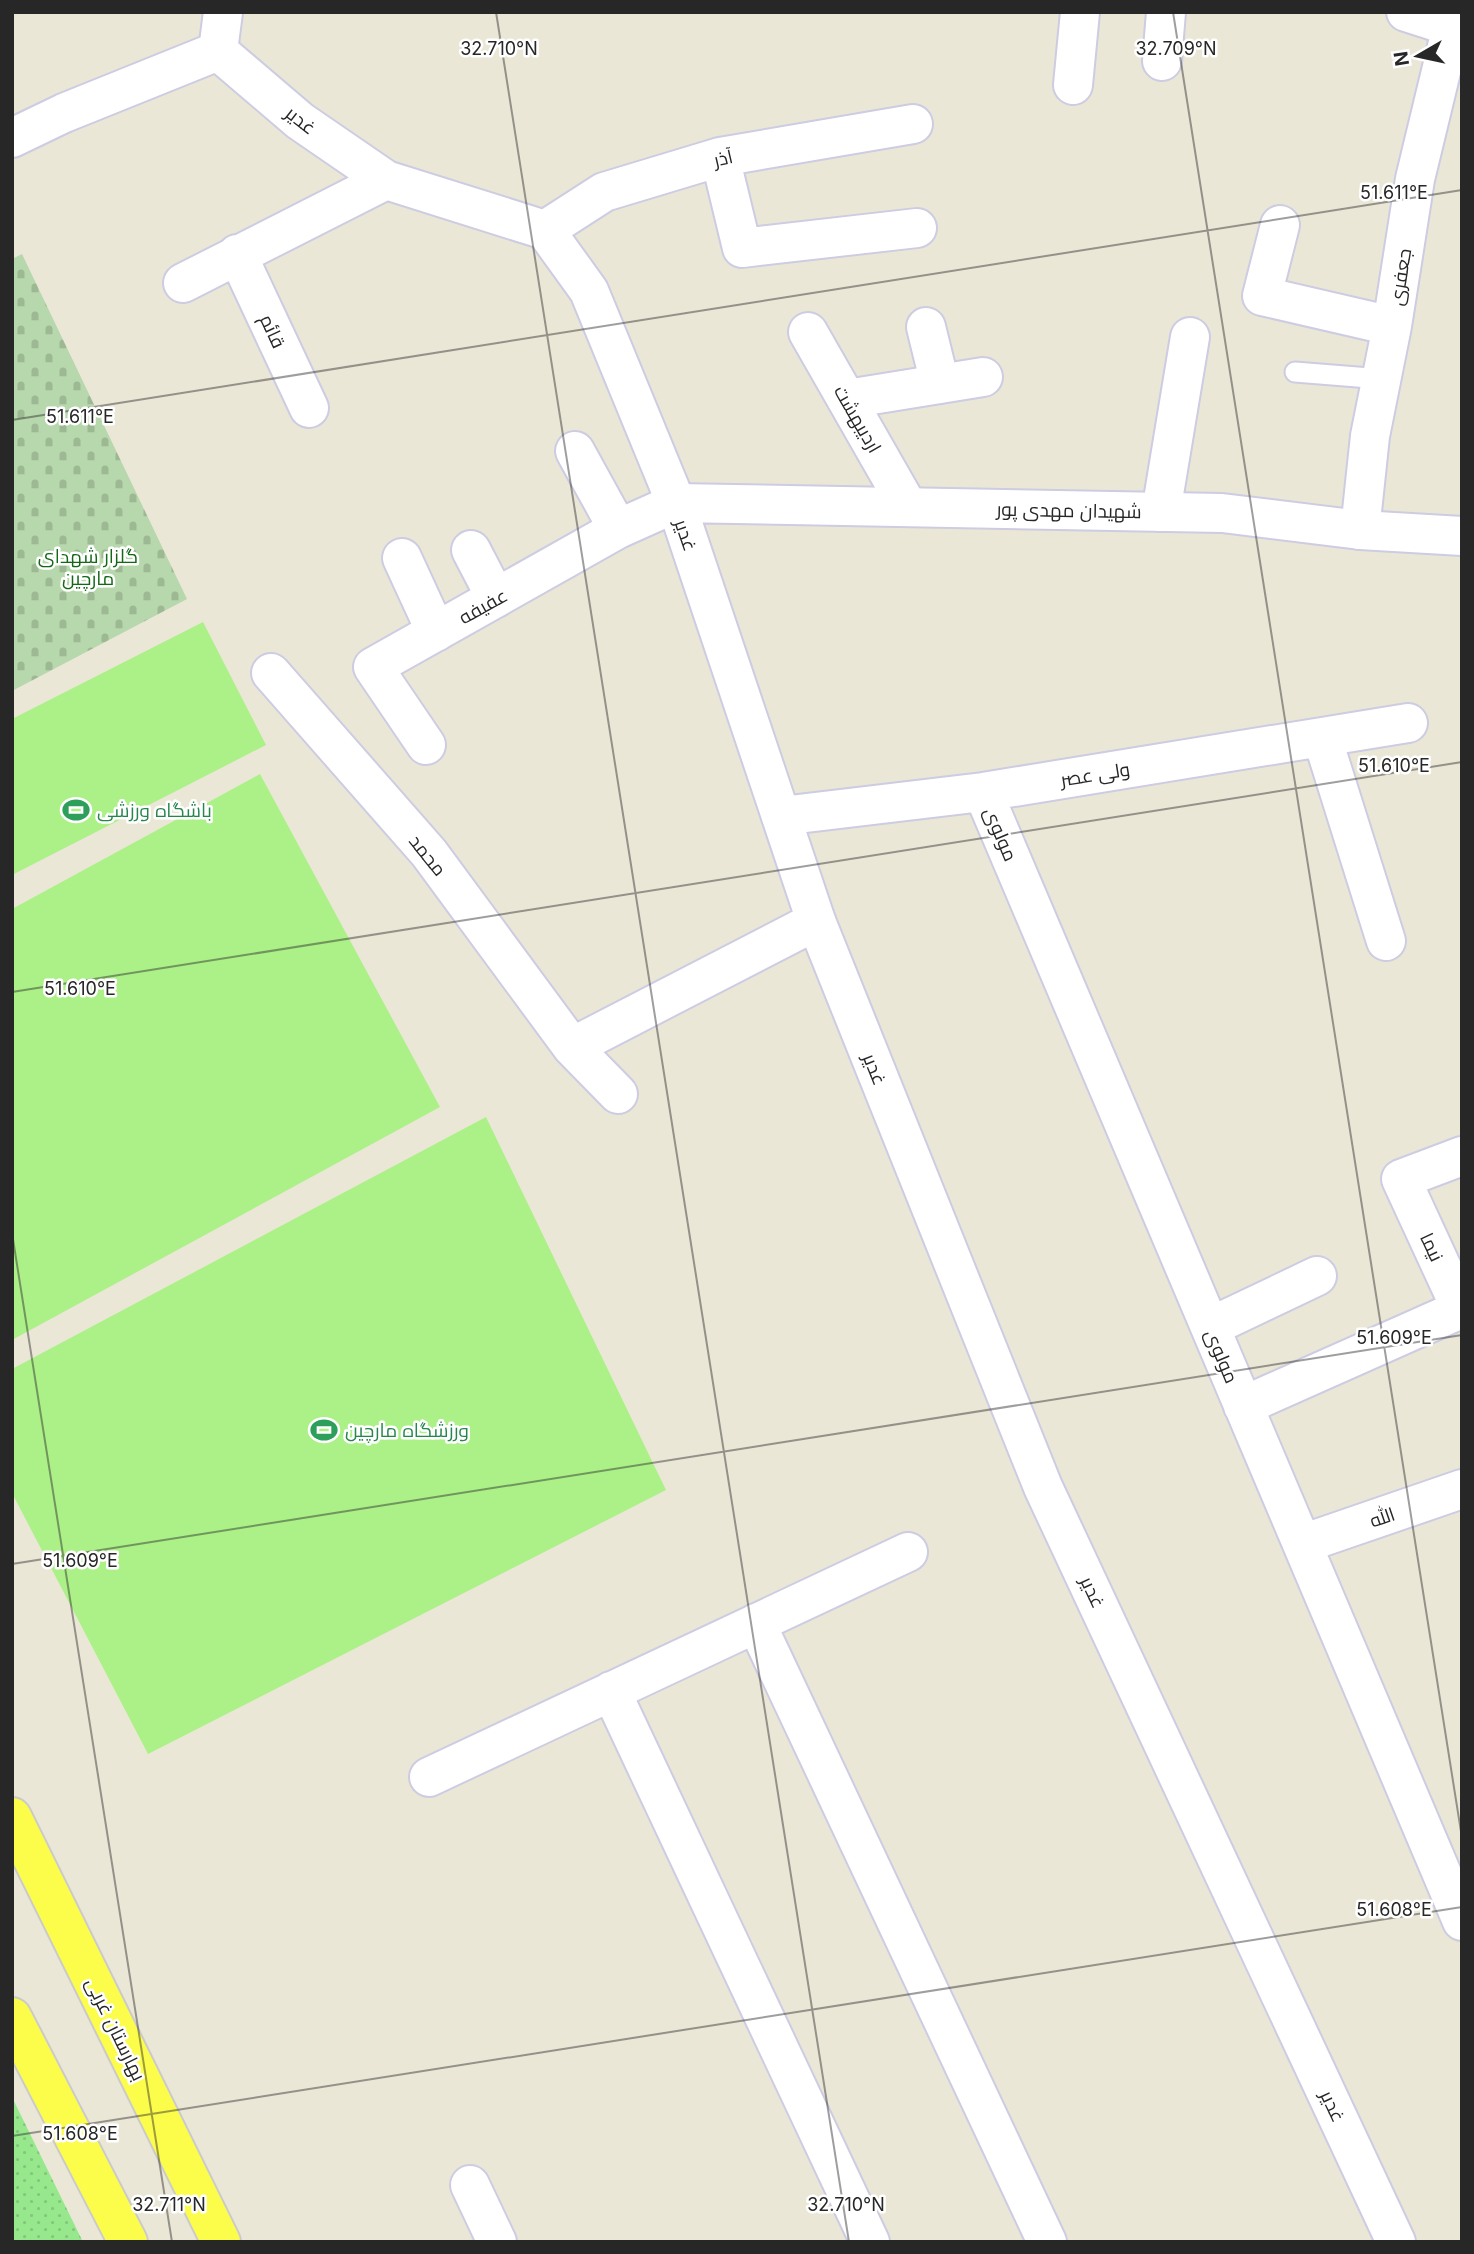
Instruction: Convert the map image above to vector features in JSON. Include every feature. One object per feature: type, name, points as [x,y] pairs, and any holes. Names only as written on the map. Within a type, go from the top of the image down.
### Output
[{"type":"main road","name":"بهارستان غربی","points":[[12,1816],[220,2242]]},
{"type":"main road","points":[[12,2017],[128,2242]]},
{"type":"street","points":[[12,138],[64,113],[218,51],[223,12]]},
{"type":"street","points":[[1073,85],[1080,12]]},
{"type":"street","points":[[1162,61],[1166,12]]},
{"type":"street","points":[[1406,12],[1457,28]]},
{"type":"street","name":"جعفری","points":[[1360,530],[1370,436],[1392,326],[1415,179],[1457,28]]},
{"type":"street","name":"غدیر","points":[[218,51],[300,121],[386,180],[545,229],[589,291],[676,503],[816,921],[1043,1487],[1396,2242]]},
{"type":"street","name":"آذر","points":[[545,229],[604,192],[720,157],[913,124]]},
{"type":"street","points":[[720,157],[742,248],[917,228]]},
{"type":"street","points":[[183,283],[386,180]]},
{"type":"street","points":[[1280,225],[1262,296],[1392,326]]},
{"type":"street","name":"قائم","points":[[237,254],[309,408]]},
{"type":"street","points":[[926,327],[940,384]]},
{"type":"street","name":"اردیبهشت","points":[[808,332],[908,507]]},
{"type":"street","points":[[1161,512],[1189,337]]},
{"type":"street","points":[[847,399],[983,376]]},
{"type":"street","points":[[575,451],[618,529]]},
{"type":"street","name":"شهیدان مهدی پور","points":[[676,503],[1222,513],[1360,530],[1462,536]]},
{"type":"street","name":"عفیفه","points":[[426,745],[373,667],[618,529],[676,503]]},
{"type":"street","points":[[471,550],[496,598]]},
{"type":"street","points":[[402,558],[436,632]]},
{"type":"street","name":"محمد","points":[[271,673],[429,853],[572,1047],[618,1094]]},
{"type":"street","name":"ولی عصر","points":[[781,817],[983,792],[1408,723]]},
{"type":"street","points":[[1322,737],[1386,942]]},
{"type":"street","name":"مولوی","points":[[983,792],[1462,1921]]},
{"type":"street","points":[[572,1047],[816,921]]},
{"type":"street","name":"نیما","points":[[1243,1406],[1461,1309],[1401,1179],[1462,1156]]},
{"type":"street","points":[[1210,1326],[1317,1276]]},
{"type":"street","name":"الله","points":[[1301,1544],[1462,1489]]},
{"type":"street","points":[[429,1777],[908,1552]]},
{"type":"street","points":[[756,1623],[1047,2242]]},
{"type":"street","points":[[611,1691],[870,2242]]},
{"type":"street","points":[[470,2185],[497,2242]]},
{"type":"lane","points":[[1295,372],[1382,379]]},
{"type":"green space","name":"گلزار شهدای مارچین","points":[[22,254],[187,599],[12,691],[12,259]]},
{"type":"green space","name":"باشگاه ورزشی","points":[[203,622],[266,745],[12,875],[12,719]]},
{"type":"green space","points":[[260,774],[440,1107],[12,1340],[12,909]]},
{"type":"green space","name":"ورزشگاه مارچین","points":[[486,1117],[666,1490],[148,1754],[12,1493],[12,1369]]},
{"type":"green space","points":[[12,2097],[83,2242],[12,2242]]},
{"type":"place","name":"باشگاه ورزشی","points":[[76,810]]},
{"type":"place","name":"ورزشگاه مارچین","points":[[324,1430]]}]
